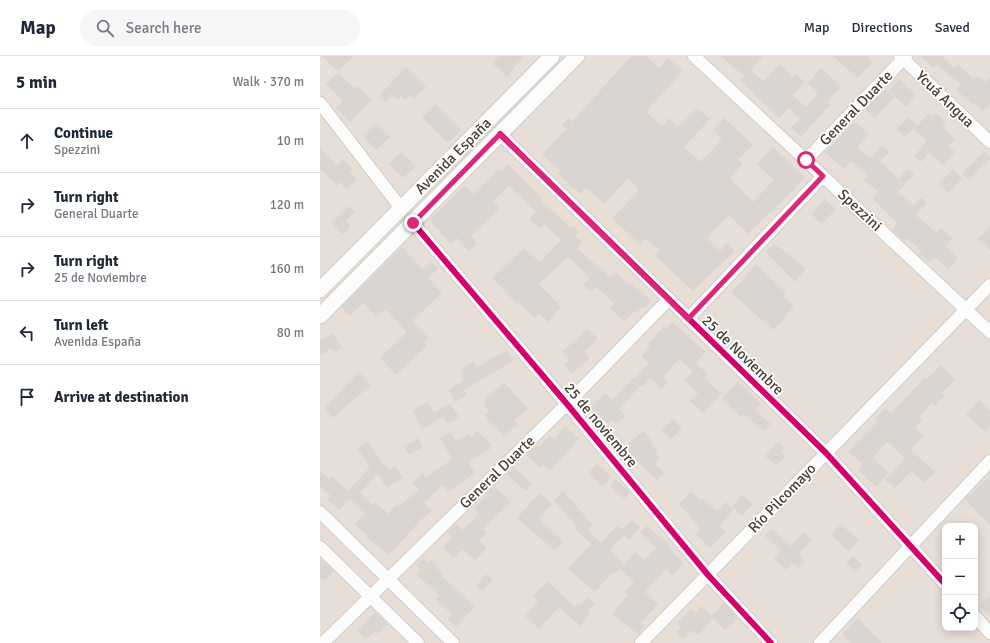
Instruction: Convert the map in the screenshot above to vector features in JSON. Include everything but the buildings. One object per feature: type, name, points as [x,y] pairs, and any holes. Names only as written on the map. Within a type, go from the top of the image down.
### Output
[{"type":"street","name":"Avenida España","points":[[320,290],[552,56]]},
{"type":"street","name":"Avenida España","points":[[320,316],[577,56]]},
{"type":"street","name":"Spezzini","points":[[694,56],[990,332]]},
{"type":"street","name":"General Duarte","points":[[806,160],[903,57]]},
{"type":"street","name":"Ycuá Angua","points":[[903,57],[990,142]]},
{"type":"street","points":[[320,104],[401,208]]},
{"type":"street","name":"25 de Noviembre","points":[[500,134],[826,453],[942,581]]},
{"type":"street","points":[[688,319],[823,176]]},
{"type":"street","name":"25 de noviembre","points":[[413,223],[567,404],[708,575],[771,643]]},
{"type":"street","name":"Río Pilcomayo","points":[[641,643],[990,284]]},
{"type":"street","name":"General Duarte","points":[[323,643],[567,404],[668,300]]},
{"type":"street","points":[[820,643],[990,461]]},
{"type":"street","points":[[320,512],[453,643]]},
{"type":"street","points":[[320,547],[418,643]]},
{"type":"street","points":[[978,619],[990,633]]},
{"type":"shaded area","points":[[320,56],[990,56],[990,643],[320,643]]},
{"type":"cycle path","points":[[500,134],[826,453],[942,581]]},
{"type":"cycle path","points":[[413,223],[567,404],[708,575],[771,643]]},
{"type":"route","points":[[413,223],[500,134],[688,319],[823,176],[806,160]]}]
